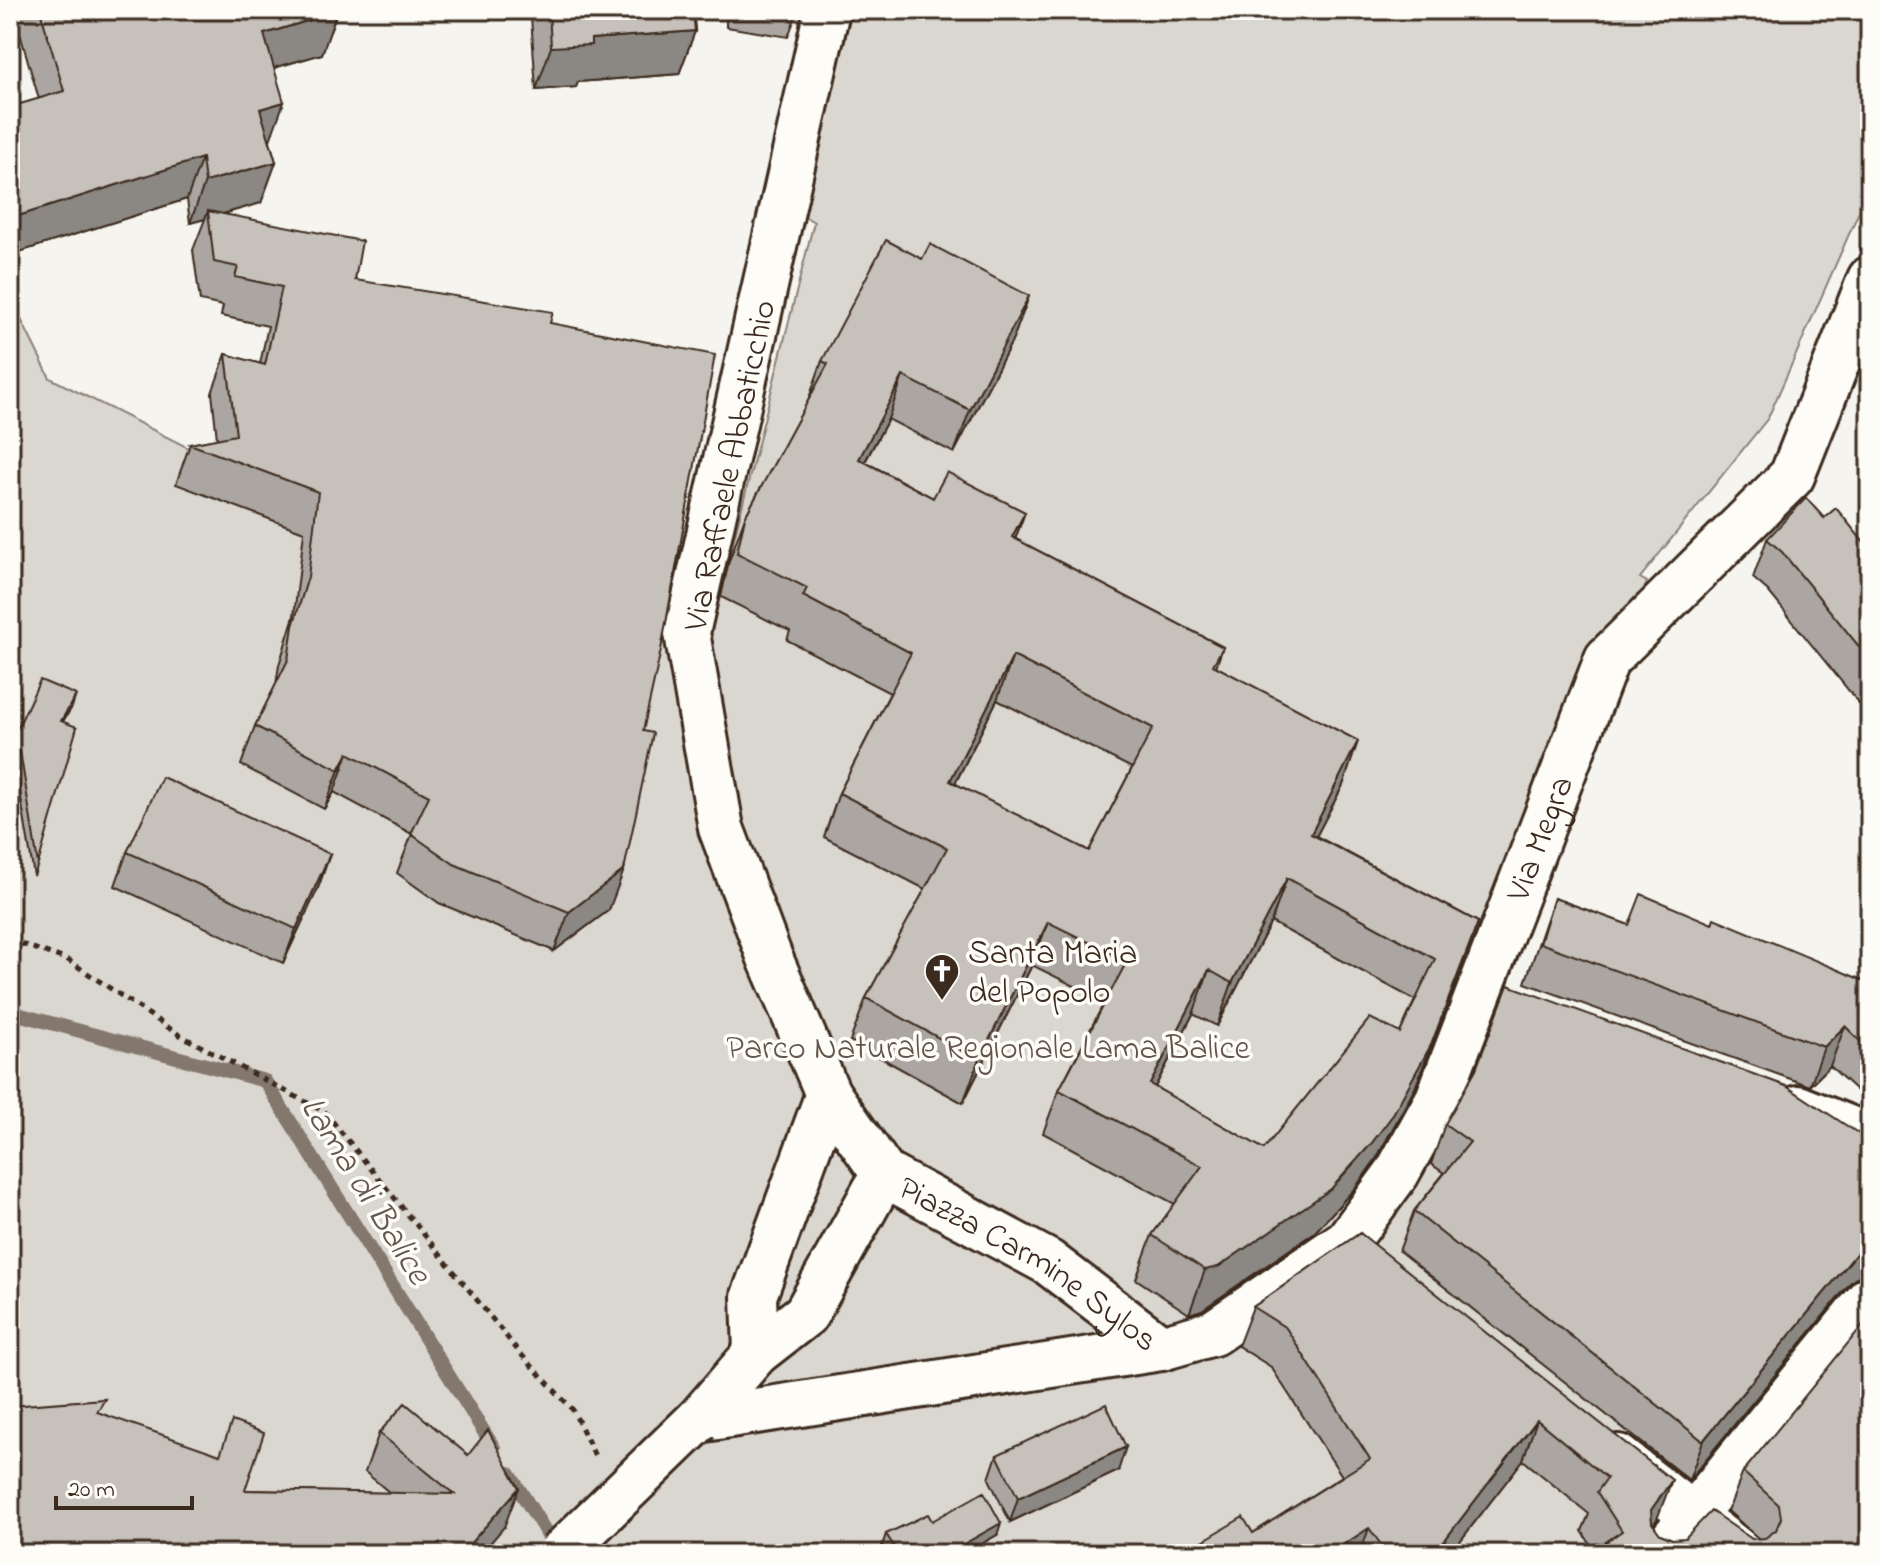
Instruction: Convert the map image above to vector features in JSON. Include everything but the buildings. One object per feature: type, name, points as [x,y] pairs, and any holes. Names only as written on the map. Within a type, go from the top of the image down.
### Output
[{"type":"street","name":"Via Raffaele Abbaticchio","points":[[827,10],[687,633],[721,828],[770,958],[828,1094]]},
{"type":"street","name":"Via Megra","points":[[1161,1348],[1213,1333],[1347,1241],[1397,1173],[1495,998],[1607,659],[1792,476],[1870,279]]},
{"type":"street","points":[[1760,1093],[1870,1137]]},
{"type":"street","name":"Piazza Carmine Sylos","points":[[828,1094],[884,1174],[1048,1262],[1161,1348]]},
{"type":"street","points":[[756,1353],[754,1296],[828,1094]]},
{"type":"street","points":[[560,1554],[698,1420],[756,1353],[806,1314],[884,1174]]},
{"type":"street","points":[[1347,1241],[1384,1270]]},
{"type":"street","points":[[1661,1554],[1870,1298]]},
{"type":"street","name":"Piazza Carmine Sylos","points":[[698,1420],[1161,1348]]},
{"type":"street","points":[[1582,1428],[1742,1554]]},
{"type":"path","points":[[10,940],[68,960],[178,1034],[325,1112],[519,1352],[573,1410],[595,1455]]},
{"type":"green space","name":"Parco Naturale Regionale Lama Balice","points":[[852,10],[1870,10],[1870,175],[1865,198],[1768,418],[1640,578],[1647,582],[1494,980],[1870,1119],[1870,1554],[10,1554],[10,297],[50,378],[309,509],[714,618],[814,222],[802,215]]},
{"type":"waterway","name":"Lama di Balice","points":[[10,1012],[265,1081],[494,1448]]},
{"type":"waterway","name":"Lama di Balice","points":[[509,1473],[557,1550]]},
{"type":"place","name":"Santa Maria del Popolo","points":[[942,1002]]}]
